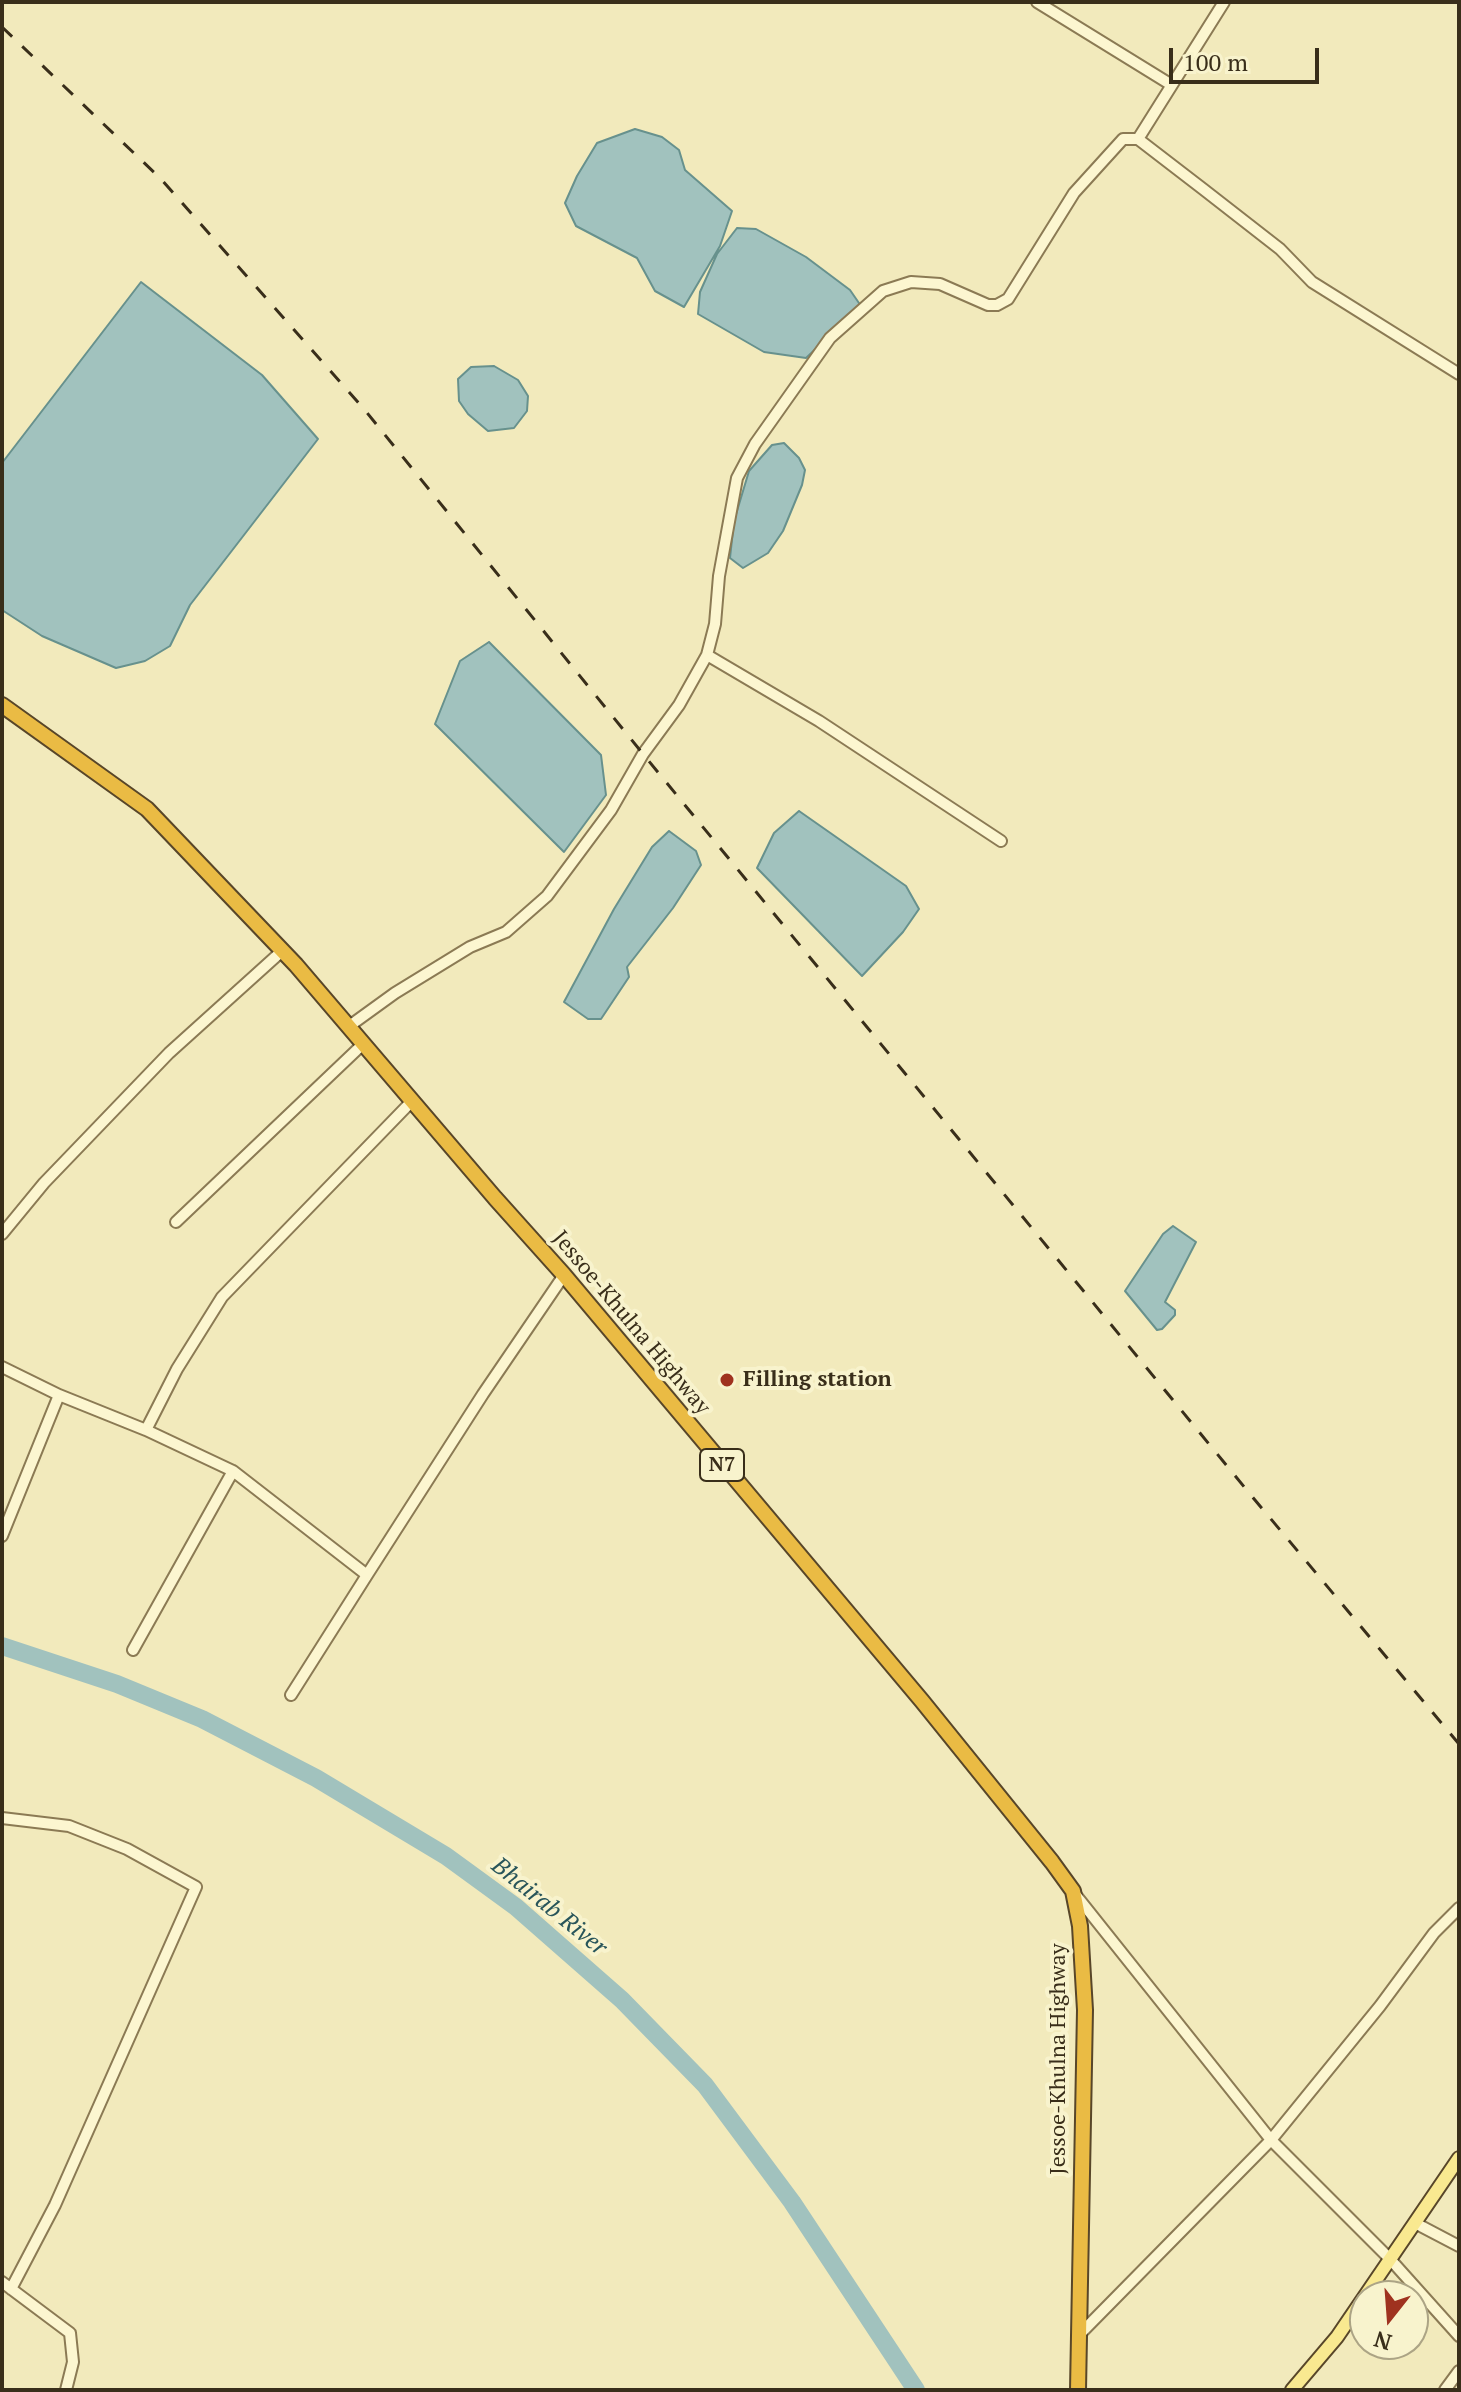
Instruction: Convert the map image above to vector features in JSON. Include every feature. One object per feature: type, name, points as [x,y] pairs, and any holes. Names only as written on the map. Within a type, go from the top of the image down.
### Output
[{"type":"highway","name":"Jessoe-Khulna Highway","points":[[2,705],[147,809],[282,951],[564,1275],[922,1701],[1073,1891],[1080,1926],[1085,2010],[1078,2390]]},
{"type":"main road","points":[[1292,2390],[1337,2337],[1459,2158]]},
{"type":"street","points":[[1037,2],[1170,84]]},
{"type":"street","points":[[1138,139],[1224,2]]},
{"type":"street","points":[[348,1027],[395,993],[470,947],[506,932],[547,896],[611,810],[643,754],[679,705],[707,655],[715,624],[719,576],[737,478],[755,444],[830,338],[883,291],[911,282],[940,284],[988,305],[997,305],[1008,299],[1074,193],[1123,139],[1138,139],[1280,249],[1312,282],[1459,374]]},
{"type":"street","points":[[707,655],[819,721],[1001,841]]},
{"type":"street","points":[[2,1234],[44,1183],[169,1053],[282,951]]},
{"type":"street","points":[[176,1222],[363,1044]]},
{"type":"street","points":[[146,1430],[177,1369],[222,1297],[413,1100]]},
{"type":"street","points":[[291,1695],[483,1394],[564,1275]]},
{"type":"street","points":[[2,1367],[233,1471],[367,1575]]},
{"type":"street","points":[[2,1536],[59,1395]]},
{"type":"street","points":[[133,1650],[233,1471]]},
{"type":"street","points":[[2,1818],[69,1826],[127,1849],[196,1887],[55,2205],[7,2286],[70,2333],[73,2362],[66,2390]]},
{"type":"street","points":[[1073,1891],[1271,2140],[1390,2259],[1459,2336]]},
{"type":"street","points":[[1077,2336],[1271,2140],[1380,2006],[1434,1933],[1459,1908]]},
{"type":"street","points":[[1415,2223],[1459,2246]]},
{"type":"street","points":[[1445,2390],[1459,2371]]},
{"type":"water","points":[[635,129],[662,137],[679,150],[685,170],[732,211],[720,246],[684,307],[655,291],[637,258],[576,226],[565,203],[597,143]]},
{"type":"water","points":[[737,228],[756,229],[806,257],[850,290],[861,306],[806,358],[764,352],[698,314],[700,292],[717,254]]},
{"type":"water","points":[[141,282],[262,375],[318,439],[190,605],[170,646],[145,661],[116,668],[42,636],[2,610],[2,463]]},
{"type":"water","points":[[494,366],[518,380],[528,396],[527,411],[514,428],[488,431],[468,414],[459,401],[458,379],[471,367]]},
{"type":"water","points":[[784,443],[799,458],[805,470],[802,485],[783,531],[768,553],[743,568],[730,558],[734,521],[749,471],[772,445]]},
{"type":"water","points":[[489,642],[601,755],[606,795],[564,852],[435,724],[460,661]]},
{"type":"water","points":[[799,811],[906,886],[919,909],[903,932],[862,976],[757,868],[774,833]]},
{"type":"water","points":[[669,831],[696,851],[701,865],[673,908],[627,967],[629,977],[601,1019],[588,1019],[564,1002],[614,909],[652,847]]},
{"type":"water","points":[[1173,1226],[1196,1242],[1165,1302],[1175,1310],[1175,1315],[1162,1329],[1157,1330],[1125,1291],[1163,1234]]},
{"type":"waterway","name":"Bhairab River","points":[[2,1646],[117,1684],[202,1719],[316,1778],[446,1856],[516,1907],[622,2000],[705,2085],[792,2202],[916,2390]]},
{"type":"railway","points":[[2,27],[160,178],[364,409],[643,754],[1459,1744]]},
{"type":"place","name":"Filling station","points":[[727,1380]]}]
